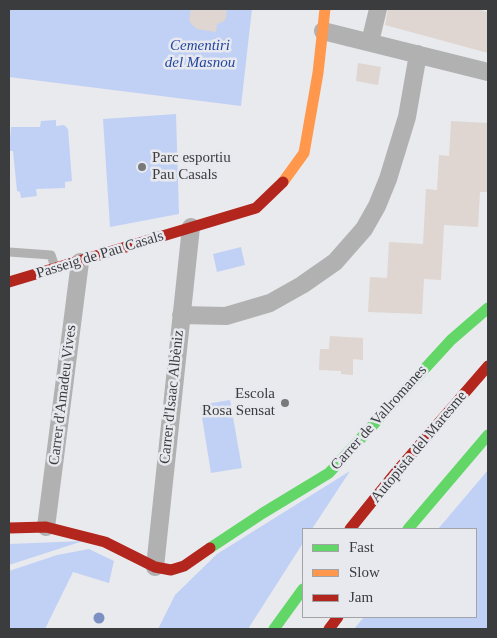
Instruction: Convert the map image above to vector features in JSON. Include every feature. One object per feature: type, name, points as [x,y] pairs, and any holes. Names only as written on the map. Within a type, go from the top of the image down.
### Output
[{"type":"main road","name":"Passeig de Pau Casals","points":[[9,282],[256,208],[281,185],[304,153],[325,9]]},
{"type":"main road","name":"Carrer de Vallromanes","points":[[155,567],[171,570],[184,566],[263,513],[329,473],[451,340],[488,308]]},
{"type":"main road","name":"Autopista del Maresme","points":[[351,528],[397,471],[488,366]]},
{"type":"main road","points":[[409,528],[488,435]]},
{"type":"main road","points":[[9,528],[46,527],[105,542],[155,567]]},
{"type":"main road","points":[[274,629],[302,590]]},
{"type":"main road","points":[[329,629],[337,618]]},
{"type":"street","points":[[370,42],[378,9]]},
{"type":"street","points":[[323,31],[488,72]]},
{"type":"street","points":[[181,315],[226,316],[270,303],[302,285],[335,262],[364,229],[377,206],[388,179],[407,116],[418,54]]},
{"type":"street","name":"Carrer d'Isaac Albèniz","points":[[155,567],[191,227]]},
{"type":"street","name":"Carrer d'Amadeu Vives","points":[[46,527],[80,262]]},
{"type":"lane","points":[[9,252],[51,255],[55,269]]},
{"type":"green space","name":"Cementiri del Masnou","points":[[9,9],[252,9],[241,106],[9,77]]},
{"type":"green space","name":"Parc esportiu Pau Casals","points":[[176,114],[179,214],[110,227],[103,119]]},
{"type":"green space","points":[[56,120],[56,126],[64,125],[68,129],[72,181],[65,182],[65,188],[36,189],[37,196],[21,198],[20,192],[17,191],[13,151],[9,151],[11,127],[40,127],[41,121]]},
{"type":"green space","points":[[241,247],[245,265],[217,272],[213,254]]},
{"type":"green space","points":[[230,400],[242,468],[211,473],[200,405]]},
{"type":"green space","points":[[488,470],[488,629],[354,629],[363,618],[477,618],[477,528],[439,528]]},
{"type":"green space","points":[[350,471],[313,528],[302,528],[302,545],[248,629],[158,629],[175,595],[217,554]]},
{"type":"green space","points":[[83,541],[9,565],[9,544]]},
{"type":"green space","points":[[89,549],[114,561],[109,583],[73,572],[45,629],[9,629],[9,571],[57,555]]},
{"type":"building","points":[[191,9],[227,9],[226,18],[223,22],[217,24],[216,32],[197,29],[189,20]]},
{"type":"building","points":[[388,9],[476,9],[488,12],[488,53],[385,25]]},
{"type":"building","points":[[358,63],[381,67],[378,85],[356,81]]},
{"type":"building","points":[[451,121],[488,123],[488,192],[480,192],[478,227],[444,225],[441,280],[424,279],[422,314],[368,312],[370,277],[387,278],[389,242],[423,244],[426,189],[437,190],[439,155],[449,156]]},
{"type":"building","points":[[330,336],[363,338],[363,360],[353,359],[353,375],[341,374],[341,371],[319,370],[320,349],[329,349]]},
{"type":"traffic: fast","points":[[210,548],[329,473],[451,340],[488,308]]},
{"type":"traffic: fast","points":[[409,528],[488,435]]},
{"type":"traffic: fast","points":[[274,629],[302,590]]},
{"type":"traffic: slow","points":[[283,182],[304,153],[318,73],[325,9]]},
{"type":"traffic: jam","points":[[9,282],[256,208],[283,182]]},
{"type":"traffic: jam","points":[[351,528],[397,471],[488,366]]},
{"type":"traffic: jam","points":[[9,528],[46,527],[105,542],[155,567],[171,570],[184,566],[210,548]]},
{"type":"traffic: jam","points":[[329,629],[337,618]]},
{"type":"place","name":"Parc esportiu Pau Casals","points":[[142,167]]},
{"type":"place","name":"Escola Rosa Sensat","points":[[285,403]]}]
